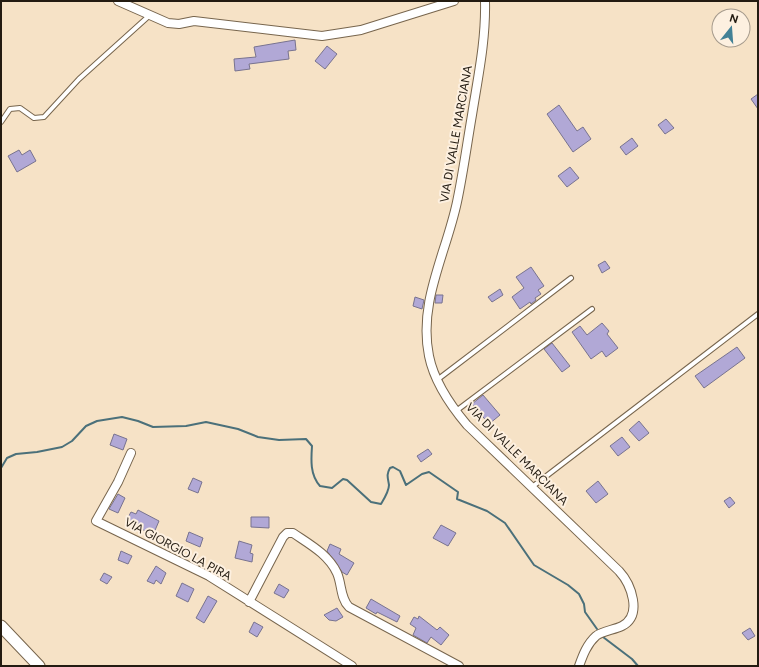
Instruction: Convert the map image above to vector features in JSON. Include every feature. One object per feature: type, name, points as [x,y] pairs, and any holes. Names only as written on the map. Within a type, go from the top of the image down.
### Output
[{"type":"street","points":[[118,1],[168,23],[179,24],[194,22],[322,36],[361,30],[454,1]]},
{"type":"street","name":"VIA DI VALLE MARCIANA","points":[[485,1],[486,22],[481,62],[457,203],[430,294],[426,322],[429,357],[437,380],[456,412],[467,425],[623,575],[634,605],[630,619],[623,625],[597,635],[588,644],[579,666]]},
{"type":"street","name":"VIA GIORGIO LA PIRA","points":[[131,453],[118,482],[96,520],[209,576],[352,666]]},
{"type":"street","points":[[249,602],[283,537],[291,533],[327,558],[336,571],[344,598],[350,607],[459,666]]},
{"type":"street","points":[[1,626],[39,666]]},
{"type":"lane","points":[[1,122],[10,109],[20,108],[34,118],[44,117],[79,79],[150,15]]},
{"type":"lane","points":[[437,380],[571,278]]},
{"type":"lane","points":[[456,412],[592,309]]},
{"type":"lane","points":[[531,487],[758,314]]},
{"type":"building","points":[[295,40],[296,50],[288,51],[289,59],[249,64],[250,69],[235,71],[234,59],[256,57],[254,47]]},
{"type":"building","points":[[327,46],[337,54],[325,69],[315,61]]},
{"type":"building","points":[[758,94],[758,109],[751,99]]},
{"type":"building","points":[[559,105],[577,131],[583,127],[591,139],[573,152],[547,114]]},
{"type":"building","points":[[666,119],[674,128],[665,134],[658,125]]},
{"type":"building","points":[[632,138],[638,146],[626,155],[620,147]]},
{"type":"building","points":[[19,150],[22,155],[30,150],[36,161],[17,172],[8,156]]},
{"type":"building","points":[[570,167],[579,178],[567,187],[558,176]]},
{"type":"building","points":[[605,261],[610,268],[602,273],[598,265]]},
{"type":"building","points":[[531,267],[544,286],[538,290],[541,294],[535,298],[536,300],[520,309],[512,297],[524,288],[516,277]]},
{"type":"building","points":[[500,289],[503,295],[492,302],[488,297]]},
{"type":"building","points":[[436,295],[443,295],[442,303],[435,303]]},
{"type":"building","points":[[415,297],[424,300],[422,309],[413,306]]},
{"type":"building","points":[[602,323],[609,331],[607,334],[618,348],[606,357],[602,351],[591,359],[572,332],[580,326],[587,335]]},
{"type":"building","points":[[552,343],[570,366],[562,372],[544,349]]},
{"type":"building","points":[[737,347],[745,358],[704,388],[695,376]]},
{"type":"building","points":[[483,395],[500,415],[489,424],[472,404]]},
{"type":"building","points":[[639,421],[649,433],[639,441],[629,430]]},
{"type":"building","points":[[114,434],[127,439],[123,450],[110,445]]},
{"type":"building","points":[[622,437],[630,447],[618,456],[610,446]]},
{"type":"building","points":[[428,449],[432,454],[421,462],[417,456]]},
{"type":"building","points":[[193,478],[202,482],[198,493],[188,489]]},
{"type":"building","points":[[598,481],[608,494],[596,503],[586,491]]},
{"type":"building","points":[[118,494],[125,498],[118,513],[109,509]]},
{"type":"building","points":[[730,497],[735,503],[729,508],[724,501]]},
{"type":"building","points":[[138,510],[159,521],[153,535],[126,521],[131,512],[136,514]]},
{"type":"building","points":[[251,517],[269,517],[269,528],[251,527]]},
{"type":"building","points":[[441,525],[456,533],[448,546],[433,538]]},
{"type":"building","points":[[189,532],[203,538],[200,547],[186,541]]},
{"type":"building","points":[[239,541],[252,545],[250,553],[253,554],[252,562],[235,558]]},
{"type":"building","points":[[330,544],[341,549],[339,554],[354,563],[347,575],[342,572],[327,551]]},
{"type":"building","points":[[121,551],[132,556],[128,564],[118,560]]},
{"type":"building","points":[[156,566],[166,573],[161,584],[156,580],[154,584],[147,581]]},
{"type":"building","points":[[104,573],[112,577],[107,584],[100,580]]},
{"type":"building","points":[[182,583],[194,589],[188,602],[176,596]]},
{"type":"building","points":[[279,584],[289,590],[284,598],[274,593]]},
{"type":"building","points":[[208,596],[217,601],[204,623],[196,618]]},
{"type":"building","points":[[371,599],[400,616],[397,622],[377,612],[376,614],[366,608]]},
{"type":"building","points":[[337,608],[343,617],[336,621],[329,620],[324,615]]},
{"type":"building","points":[[419,616],[437,630],[440,627],[449,635],[441,645],[431,637],[427,643],[413,635],[416,628],[410,624],[414,617],[418,619]]},
{"type":"building","points":[[254,622],[263,627],[257,637],[249,632]]},
{"type":"building","points":[[750,628],[755,636],[748,640],[742,633]]},
{"type":"waterway","points":[[1,468],[7,458],[16,454],[62,447],[72,441],[86,426],[97,421],[122,417],[153,427],[186,426],[206,422],[238,429],[258,437],[279,440],[306,439],[312,446],[311,462],[314,477],[320,486],[332,488],[343,479],[347,480],[371,502],[381,504],[388,490],[388,475],[390,468],[393,467],[400,471],[406,485],[422,474],[429,472],[458,492],[457,499],[487,511],[505,523],[534,565],[568,585],[579,594],[584,604],[585,612],[597,629]]},
{"type":"waterway","points":[[603,637],[632,659],[638,666]]}]
